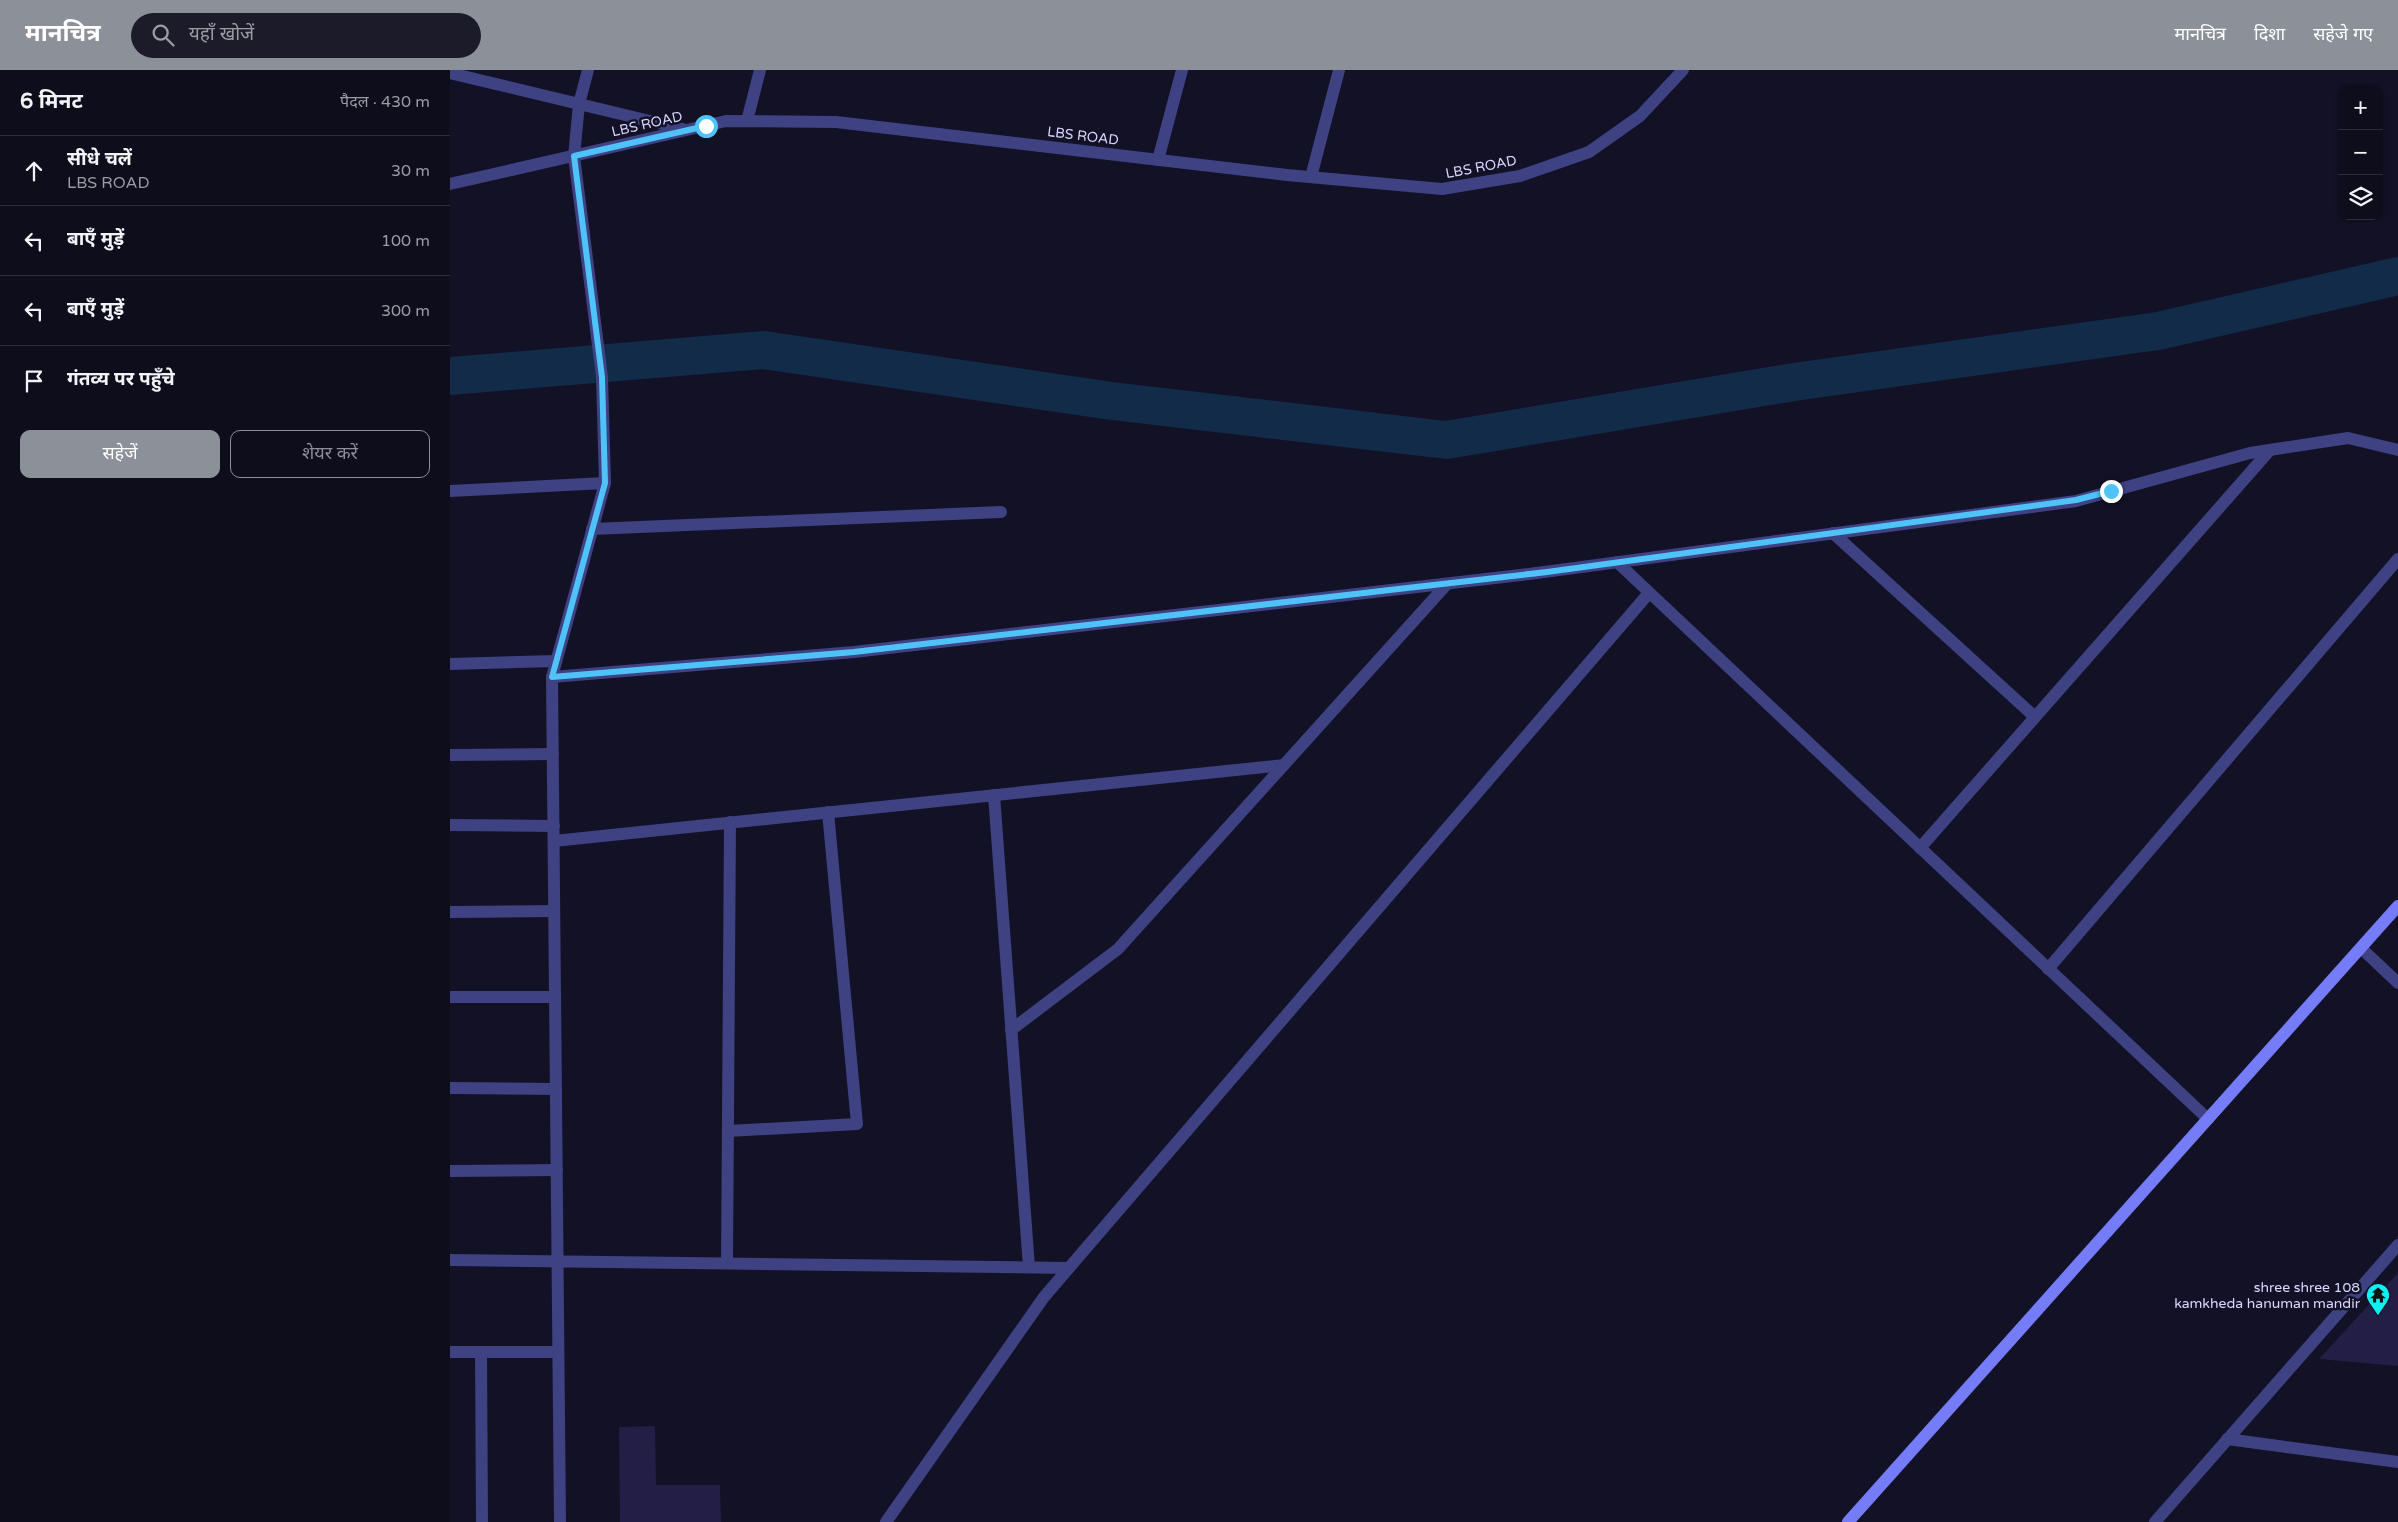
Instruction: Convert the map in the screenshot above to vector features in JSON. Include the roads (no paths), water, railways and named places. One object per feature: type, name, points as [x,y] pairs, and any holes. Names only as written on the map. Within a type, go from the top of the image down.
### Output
[{"type":"street","points":[[560,1522],[552,677],[605,483],[602,377],[574,156],[579,104],[588,70]]},
{"type":"street","points":[[747,121],[760,70]]},
{"type":"street","points":[[1158,160],[1182,70]]},
{"type":"street","points":[[1311,177],[1339,70]]},
{"type":"street","name":"LBS ROAD","points":[[450,184],[726,121],[747,121],[836,122],[1158,160],[1442,190],[1520,176],[1589,152],[1640,116],[1683,70]]},
{"type":"street","points":[[450,73],[687,130]]},
{"type":"street","points":[[552,677],[854,652],[1447,584],[1617,562],[2076,500],[2250,453],[2348,438],[2398,450]]},
{"type":"street","points":[[1920,848],[2270,450]]},
{"type":"street","points":[[450,491],[605,483]]},
{"type":"street","points":[[592,529],[1001,512]]},
{"type":"street","points":[[1833,533],[2035,717]]},
{"type":"street","points":[[2048,969],[2398,559]]},
{"type":"street","points":[[1617,562],[2208,1120]]},
{"type":"street","points":[[1012,1030],[1118,949],[1447,584]]},
{"type":"street","points":[[886,1522],[1044,1297],[1649,593]]},
{"type":"street","points":[[450,664],[556,661]]},
{"type":"street","points":[[450,755],[553,754]]},
{"type":"street","points":[[554,841],[1284,765]]},
{"type":"street","points":[[994,795],[1029,1267]]},
{"type":"street","points":[[728,1131],[857,1124],[828,812]]},
{"type":"street","points":[[727,1262],[730,822]]},
{"type":"street","points":[[450,825],[554,826]]},
{"type":"street","points":[[1848,1522],[2398,906]]},
{"type":"street","points":[[450,912],[554,911]]},
{"type":"street","points":[[2361,948],[2398,982]]},
{"type":"street","points":[[450,997],[555,997]]},
{"type":"street","points":[[450,1088],[556,1089]]},
{"type":"street","points":[[450,1171],[557,1170]]},
{"type":"street","points":[[2155,1522],[2398,1245]]},
{"type":"street","points":[[450,1260],[558,1259],[1069,1268]]},
{"type":"street","points":[[450,1352],[558,1352]]},
{"type":"street","points":[[481,1352],[482,1522]]},
{"type":"street","points":[[2227,1439],[2398,1462]]},
{"type":"waterway","points":[[450,376],[764,350],[1112,401],[1446,440],[1794,382],[2158,331],[2398,276]]},
{"type":"place","name":"shree shree 108 kamkheda hanuman mandir","points":[[2378,1316]]}]
